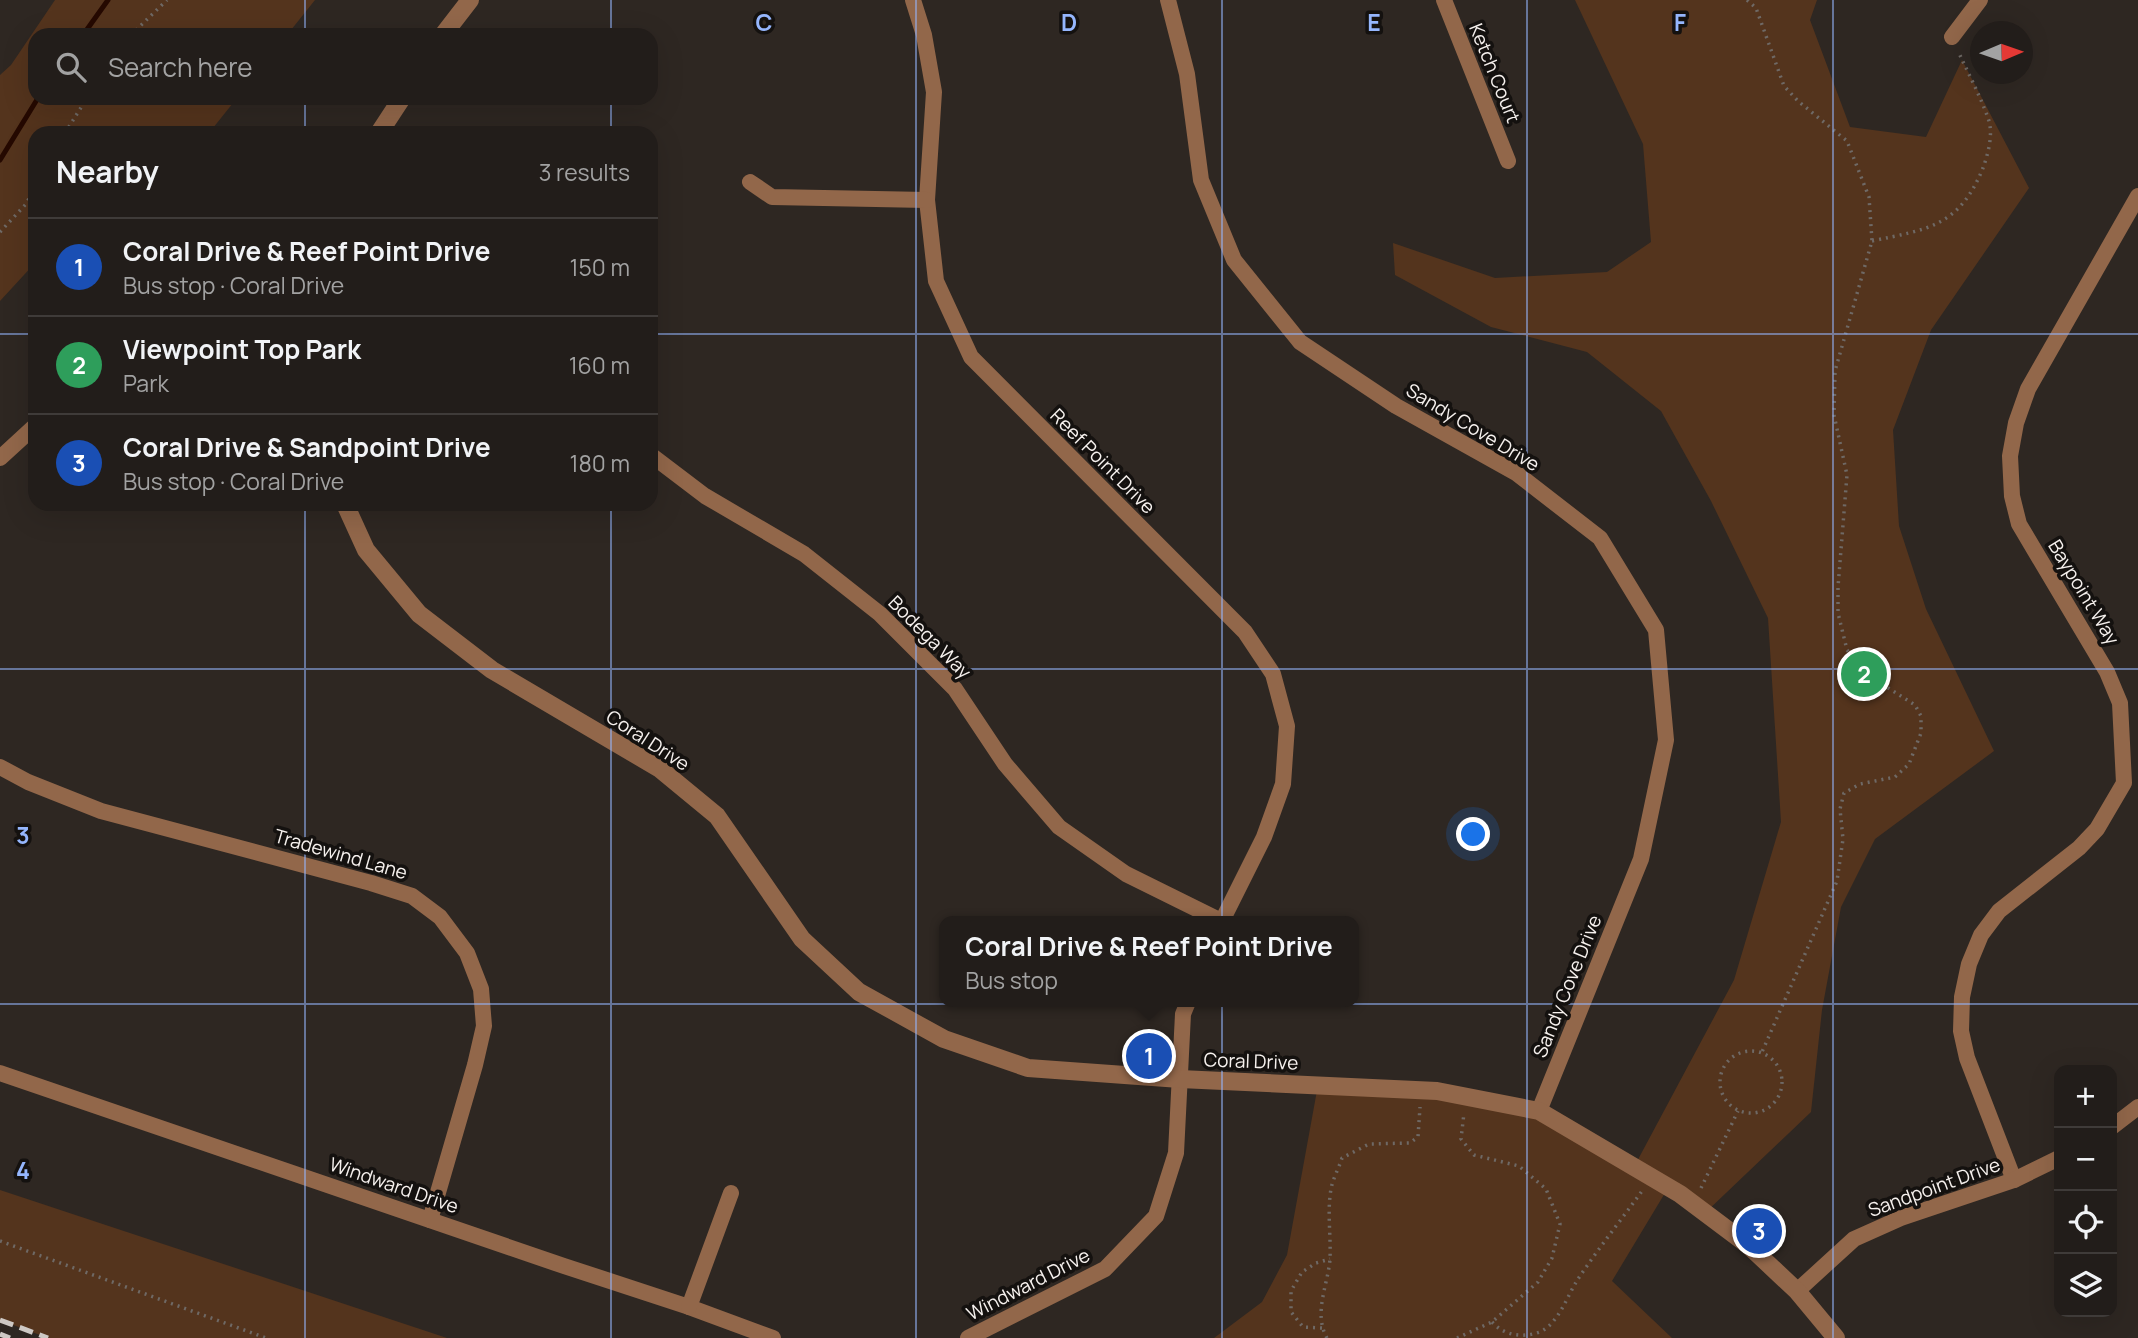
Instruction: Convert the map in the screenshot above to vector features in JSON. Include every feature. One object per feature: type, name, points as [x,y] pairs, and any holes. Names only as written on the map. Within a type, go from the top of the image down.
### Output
[{"type":"street","points":[[448,28],[470,0]]},
{"type":"street","name":"Reef Point Drive","points":[[914,0],[924,35],[934,92],[927,200],[936,281],[971,358],[1245,632],[1273,674],[1287,726],[1283,784],[1264,837],[1224,916]]},
{"type":"street","name":"Sandy Cove Drive","points":[[1168,0],[1187,74],[1201,180],[1234,260],[1300,342],[1396,406],[1516,473],[1600,538],[1656,630],[1666,740],[1641,859],[1539,1111]]},
{"type":"street","name":"Ketch Court","points":[[1444,0],[1507,161]]},
{"type":"street","points":[[1952,37],[1980,0]]},
{"type":"street","points":[[384,126],[397,105]]},
{"type":"street","points":[[750,181],[772,197],[927,200]]},
{"type":"street","name":"Baypoint Way","points":[[2014,1180],[1967,1058],[1961,1031],[1962,997],[1969,964],[1981,934],[1999,911],[2078,848],[2097,829],[2124,783],[2124,742],[2120,703],[2107,672],[2019,524],[2011,496],[2010,456],[2016,423],[2028,389],[2138,196]]},
{"type":"street","points":[[0,458],[28,432]]},
{"type":"street","name":"Bodega Way","points":[[658,459],[705,496],[804,554],[880,614],[955,689],[1005,764],[1059,827],[1126,874],[1212,916]]},
{"type":"street","name":"Coral Drive","points":[[348,511],[366,550],[419,614],[492,670],[660,769],[717,816],[802,939],[859,992],[944,1039],[1028,1068],[1180,1079],[1422,1090],[1539,1111],[1652,1178],[1748,1245],[1797,1291],[1836,1338]]},
{"type":"street","name":"Tradewind Lane","points":[[0,767],[28,782],[101,811],[412,896],[440,917],[467,953],[481,989],[484,1026],[430,1220]]},
{"type":"street","points":[[1180,1079],[1183,1014],[1186,1007]]},
{"type":"street","name":"Windward Drive","points":[[0,1073],[773,1338]]},
{"type":"street","name":"Windward Drive","points":[[968,1338],[1105,1269],[1156,1216],[1176,1153],[1180,1079]]},
{"type":"street","points":[[2117,1123],[2138,1107]]},
{"type":"street","name":"Sandpoint Drive","points":[[1797,1291],[1854,1239],[1901,1218],[2014,1180],[2054,1160]]},
{"type":"street","points":[[689,1307],[731,1194]]},
{"type":"path","points":[[138,28],[167,0]]},
{"type":"path","points":[[1747,0],[1756,8],[1784,86],[1847,141],[1869,197],[1872,241],[1835,371],[1834,415],[1847,475],[1838,613],[1847,650],[1871,677],[1915,705],[1921,716],[1921,733],[1909,764],[1895,777],[1860,784],[1844,793],[1840,809],[1843,839],[1837,881],[1762,1052]]},
{"type":"path","points":[[1872,241],[1917,231],[1944,221],[1964,204],[1977,182],[1989,151],[1990,123],[1952,37]]},
{"type":"path","points":[[69,126],[83,105]]},
{"type":"path","points":[[0,232],[28,200]]},
{"type":"path","points":[[1741,1052],[1762,1052],[1771,1058],[1782,1074],[1780,1094],[1767,1110],[1758,1113],[1738,1111],[1729,1105],[1723,1096],[1720,1075],[1724,1065],[1741,1052]]},
{"type":"path","points":[[1327,1338],[1322,1328],[1322,1298],[1330,1259],[1328,1224],[1331,1187],[1342,1158],[1369,1144],[1410,1143],[1418,1137],[1422,1090]]},
{"type":"path","points":[[1457,1338],[1492,1322],[1538,1282],[1552,1258],[1560,1224],[1546,1189],[1519,1166],[1474,1155],[1461,1139],[1466,1097]]},
{"type":"path","points":[[1694,1205],[1738,1111]]},
{"type":"path","points":[[1492,1322],[1499,1330],[1515,1337],[1541,1331],[1551,1324],[1578,1279],[1652,1178]]},
{"type":"path","points":[[0,1241],[266,1338]]},
{"type":"path","points":[[1322,1328],[1303,1327],[1291,1312],[1291,1291],[1302,1272],[1316,1263],[1330,1259]]},
{"type":"shaded area","points":[[55,0],[315,0],[293,28],[36,28]]},
{"type":"shaded area","points":[[1575,0],[1817,0],[1810,20],[1850,127],[1926,137],[1962,60],[1970,75],[1970,84],[1975,84],[2029,188],[1931,330],[1893,430],[1899,526],[1926,609],[1994,751],[1875,839],[1841,907],[1822,1010],[1811,1112],[1705,1213],[1668,1188],[1612,1281],[1672,1338],[1214,1338],[1262,1302],[1287,1255],[1318,1085],[1539,1111],[1634,1167],[1734,980],[1781,822],[1768,618],[1711,501],[1661,411],[1587,352],[1491,327],[1395,275],[1393,243],[1495,278],[1607,272],[1651,242],[1643,144]]},
{"type":"shaded area","points":[[28,40],[28,105],[231,105],[215,126],[28,126],[28,271],[0,301],[0,75],[11,65]]},
{"type":"shaded area","points":[[0,1190],[447,1338],[48,1338],[0,1320]]},
{"type":"waterway","points":[[88,28],[108,0]]},
{"type":"waterway","points":[[0,160],[34,105]]},
{"type":"railway","points":[[0,1320],[48,1338]]},
{"type":"railway","points":[[0,1334],[10,1338]]},
{"type":"place","name":"Viewpoint Top Park","points":[[1864,674]]},
{"type":"place","name":"Coral Drive & Reef Point Drive","points":[[1149,1056]]},
{"type":"place","name":"Coral Drive & Sandpoint Drive","points":[[1759,1231]]}]
